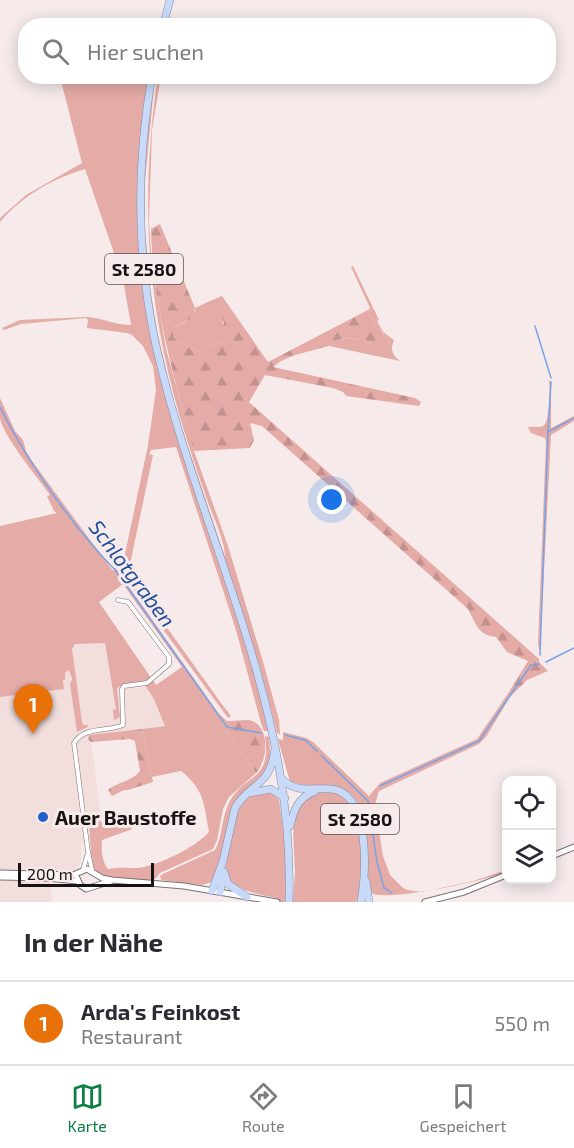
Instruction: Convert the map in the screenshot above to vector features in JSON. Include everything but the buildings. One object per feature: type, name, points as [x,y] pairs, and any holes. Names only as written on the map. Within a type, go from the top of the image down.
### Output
[{"type":"highway","points":[[165,18],[170,0]]},
{"type":"highway","name":"St 2580","points":[[151,84],[143,144],[141,194],[143,259],[154,334],[177,425],[249,642],[275,742],[285,798],[290,902]]},
{"type":"highway","name":"St 2580","points":[[212,891],[223,861],[237,804],[268,774],[273,761],[275,742]]},
{"type":"highway","name":"St 2580","points":[[283,780],[294,788],[342,792],[356,806],[361,827],[364,875],[361,902]]},
{"type":"highway","points":[[246,795],[272,789],[285,798]]},
{"type":"highway","name":"St 2580","points":[[288,834],[298,802],[306,795],[321,789]]},
{"type":"highway","name":"St 2580","points":[[220,892],[224,872],[223,861]]},
{"type":"highway","points":[[224,872],[228,884],[247,897]]},
{"type":"highway","name":"St 2580","points":[[364,875],[371,896],[378,902]]},
{"type":"highway","name":"St 2580","points":[[368,889],[369,902]]},
{"type":"street","points":[[96,884],[88,852],[74,743],[77,737],[84,733],[123,725],[122,689],[124,686],[147,682],[169,664],[169,657],[133,607],[128,602],[118,600]]},
{"type":"street","points":[[556,854],[574,847]]},
{"type":"street","points":[[77,881],[88,852]]},
{"type":"street","points":[[0,875],[94,872],[112,880]]},
{"type":"street","points":[[0,875],[77,881],[86,889],[112,880],[184,886],[276,902]]},
{"type":"street","points":[[425,902],[464,892],[502,877]]},
{"type":"shaded area","points":[[105,642],[116,709],[120,717],[117,689],[120,686],[143,684],[154,699],[165,726],[89,735],[101,817],[89,825],[91,841],[81,844],[80,865],[74,870],[55,871],[51,882],[52,902],[0,902],[0,697],[64,689],[63,680],[65,673],[69,670],[77,732],[88,727],[82,722],[72,649],[75,644]]},
{"type":"green space","points":[[62,84],[148,84],[139,164],[150,331],[257,679],[268,731],[264,731],[261,723],[236,630],[176,447],[151,450],[149,454],[153,455],[128,574],[121,573],[148,445],[156,390],[153,366],[143,346],[127,333],[87,328],[86,318],[21,324],[4,330],[2,328],[20,320],[88,317],[131,325],[123,279],[85,169],[61,178],[28,196],[0,222],[0,218],[26,195],[82,163]]},
{"type":"green space","points":[[154,84],[145,181],[145,225],[144,208],[145,175],[147,142]]},
{"type":"green space","points":[[157,84],[160,84],[152,130],[149,222],[152,266],[166,349],[194,451],[228,546],[264,665],[279,720],[280,734],[277,733],[264,683],[184,438],[174,401],[225,557],[222,538],[179,414],[160,331],[154,292],[150,252],[148,213],[151,131]]},
{"type":"green space","points":[[160,224],[195,308],[193,317],[173,328],[173,336],[177,341],[201,352],[208,343],[210,346],[223,342],[224,322],[210,301],[222,296],[268,362],[368,310],[375,324],[390,343],[386,349],[356,339],[342,339],[329,346],[295,355],[273,367],[415,398],[421,402],[419,406],[346,396],[343,392],[333,388],[265,375],[249,402],[539,659],[548,671],[527,680],[510,697],[507,695],[528,661],[507,652],[496,637],[481,631],[468,609],[262,426],[250,423],[254,440],[250,448],[194,451],[160,314],[151,229]]},
{"type":"green space","points":[[353,266],[383,332],[394,340],[392,352],[400,361],[329,346],[335,341],[349,338],[386,349],[390,343],[375,324],[368,310],[370,308],[351,267]]},
{"type":"green space","points":[[150,289],[173,397],[158,338]]},
{"type":"green space","points":[[210,301],[222,320],[225,331],[223,342],[201,352],[177,341],[173,336],[173,328],[185,322],[195,312],[195,308]]},
{"type":"green space","points":[[549,381],[551,381],[551,428],[574,416],[574,421],[551,435],[540,650],[542,659],[538,644],[546,442],[545,438],[531,433],[528,427],[541,427],[545,424],[549,405]]},
{"type":"green space","points":[[0,398],[32,461],[113,571],[115,567],[219,714],[227,721],[226,730],[256,773],[229,797],[223,809],[213,849],[160,873],[155,879],[121,879],[97,871],[92,864],[89,825],[98,820],[112,823],[136,822],[137,825],[130,830],[102,840],[102,855],[108,869],[137,868],[166,860],[209,832],[202,798],[189,778],[181,771],[152,777],[142,729],[165,726],[154,699],[144,684],[120,686],[117,689],[120,717],[114,720],[113,710],[116,709],[105,643],[75,644],[72,649],[82,722],[88,727],[77,732],[70,684],[72,679],[69,670],[65,673],[65,680],[63,680],[64,689],[0,697],[0,526],[57,513],[47,496],[50,495],[7,435],[0,418]],"holes":[[[123,584],[182,667],[156,685],[99,602]]]},
{"type":"green space","points":[[130,576],[231,716],[228,718],[126,579]]},
{"type":"green space","points":[[507,695],[510,697],[486,737],[479,744],[379,791],[374,808],[383,856],[390,875],[407,890],[420,892],[396,895],[371,893],[366,874],[362,815],[356,799],[338,787],[290,782],[278,739],[283,740],[283,732],[313,742],[369,796],[380,783],[477,739]]},
{"type":"green space","points":[[249,720],[261,728],[264,735],[265,751],[256,773],[226,730],[227,721]]},
{"type":"green space","points":[[142,729],[153,782],[124,790],[112,796],[108,790],[140,771],[135,741],[130,739],[91,742],[88,739],[89,735]]},
{"type":"green space","points":[[265,736],[269,737],[271,757],[268,769],[232,808],[221,857],[212,882],[202,885],[161,880],[160,876],[163,874],[215,850],[228,805],[241,787],[255,776],[264,762]]},
{"type":"green space","points":[[268,791],[279,800],[285,840],[286,902],[275,902],[276,898],[241,888],[225,876],[230,836],[241,806],[251,796]]},
{"type":"green space","points":[[326,791],[343,796],[354,812],[360,838],[362,868],[359,894],[356,902],[293,902],[295,820],[303,801]]},
{"type":"green space","points":[[502,871],[502,873],[478,880],[430,890],[473,881]]},
{"type":"waterway","points":[[535,326],[551,378]]},
{"type":"waterway","points":[[548,432],[551,382]]},
{"type":"waterway","name":"Schlotgraben","points":[[0,407],[52,493],[84,535],[116,571],[227,727],[261,733]]},
{"type":"waterway","points":[[540,655],[548,432],[574,418]]},
{"type":"waterway","points":[[546,662],[574,648]]},
{"type":"waterway","points":[[380,786],[479,741],[531,665],[539,664]]},
{"type":"waterway","points":[[285,735],[305,740],[318,752]]},
{"type":"waterway","points":[[321,755],[368,801],[377,862],[384,888],[391,893]]},
{"type":"place","name":"Arda's Feinkost","points":[[33,734]]},
{"type":"place","name":"Auer Baustoffe","points":[[43,817]]}]
